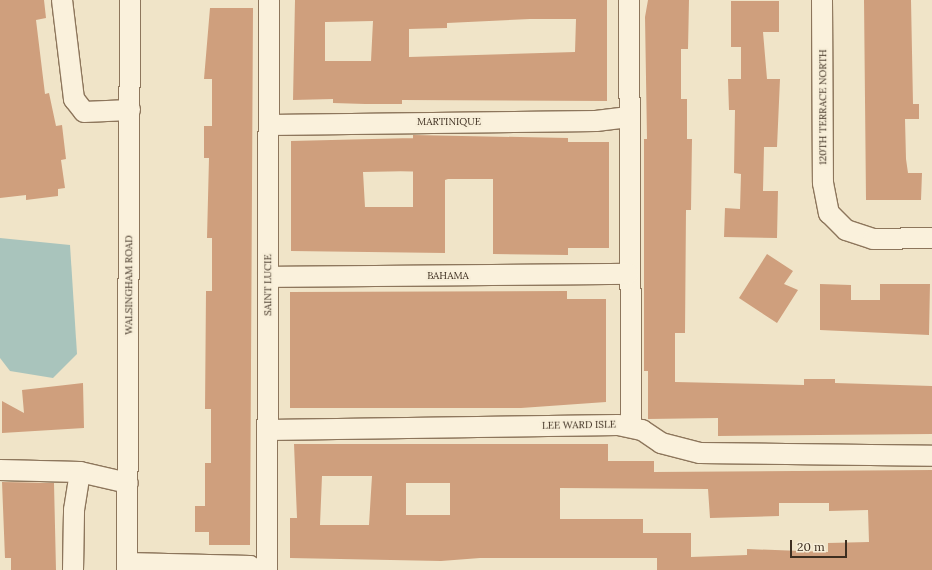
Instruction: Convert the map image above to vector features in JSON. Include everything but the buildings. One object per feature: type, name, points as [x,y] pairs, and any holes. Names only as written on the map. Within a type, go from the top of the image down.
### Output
[{"type":"street","points":[[62,0],[74,99],[84,112],[130,110]]},
{"type":"street","name":"WALSINGHAM ROAD","points":[[127,567],[130,0]]},
{"type":"street","name":"SAINT LUCIE","points":[[267,570],[269,0]]},
{"type":"street","points":[[629,0],[628,274],[631,427]]},
{"type":"street","name":"120TH TERRACE NORTH","points":[[822,0],[823,183],[830,213],[846,230],[873,239],[932,238]]},
{"type":"street","name":"MARTINIQUE","points":[[269,125],[596,121],[629,117]]},
{"type":"street","name":"BAHAMA","points":[[268,277],[628,274]]},
{"type":"street","name":"LEE WARD ISLE","points":[[268,430],[631,427],[642,430],[661,443],[700,453],[932,456]]},
{"type":"street","points":[[0,470],[80,472],[128,483]]},
{"type":"street","points":[[73,570],[74,510],[80,472]]},
{"type":"street","points":[[127,567],[250,566],[255,570]]},
{"type":"water","points":[[0,238],[70,245],[77,354],[53,378],[10,371],[0,358]]}]
